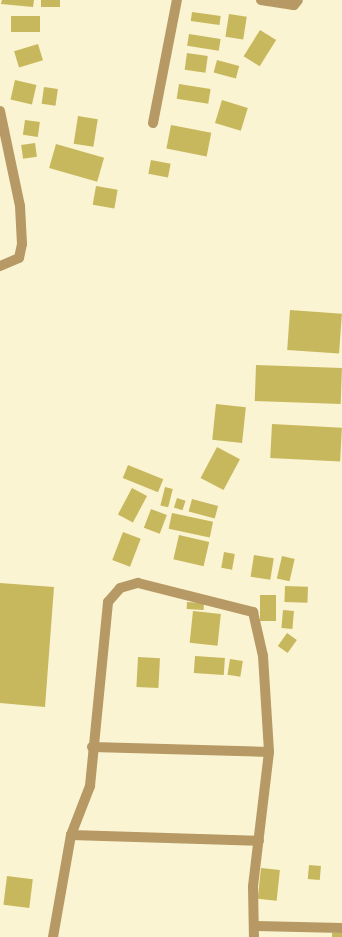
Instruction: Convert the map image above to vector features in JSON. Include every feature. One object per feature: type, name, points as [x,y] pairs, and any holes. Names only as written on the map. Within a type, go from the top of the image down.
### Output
[{"type":"street","points":[[152,123],[177,0]]},
{"type":"street","points":[[261,0],[294,5],[298,0]]},
{"type":"street","points":[[0,111],[20,206],[22,244],[19,258],[0,266]]},
{"type":"street","points":[[53,937],[71,835],[90,786],[92,747],[108,602],[120,588],[138,583],[254,612],[263,656],[269,752],[253,887],[256,926],[254,937]]},
{"type":"street","points":[[92,747],[269,752]]},
{"type":"street","points":[[71,835],[259,841]]},
{"type":"street","points":[[256,926],[342,928]]},
{"type":"building","points":[[2,0],[34,0],[33,7],[1,4]]},
{"type":"building","points":[[41,0],[60,0],[60,7],[41,7]]},
{"type":"building","points":[[192,12],[221,16],[219,25],[191,21]]},
{"type":"building","points":[[229,14],[247,17],[243,40],[225,37]]},
{"type":"building","points":[[11,16],[40,16],[40,32],[11,32]]},
{"type":"building","points":[[260,30],[276,40],[260,66],[244,56]]},
{"type":"building","points":[[189,34],[221,39],[219,51],[187,46]]},
{"type":"building","points":[[38,44],[43,60],[19,68],[14,51]]},
{"type":"building","points":[[187,53],[208,56],[205,73],[185,70]]},
{"type":"building","points":[[217,60],[239,66],[236,79],[214,73]]},
{"type":"building","points":[[15,80],[36,85],[32,104],[11,99]]},
{"type":"building","points":[[179,84],[211,89],[208,104],[177,99]]},
{"type":"building","points":[[44,87],[58,89],[55,106],[42,104]]},
{"type":"building","points":[[222,100],[248,108],[241,131],[215,123]]},
{"type":"building","points":[[78,116],[98,119],[93,147],[74,144]]},
{"type":"building","points":[[25,120],[40,122],[38,137],[23,135]]},
{"type":"building","points":[[171,125],[211,133],[207,156],[166,149]]},
{"type":"building","points":[[35,143],[37,157],[23,159],[21,145]]},
{"type":"building","points":[[56,144],[104,158],[97,182],[49,168]]},
{"type":"building","points":[[151,160],[171,164],[168,178],[148,174]]},
{"type":"building","points":[[96,186],[118,190],[114,209],[93,205]]},
{"type":"building","points":[[290,310],[342,314],[339,354],[287,350]]},
{"type":"building","points":[[256,365],[342,368],[341,404],[255,401]]},
{"type":"building","points":[[216,404],[246,407],[242,443],[212,440]]},
{"type":"building","points":[[272,424],[342,428],[340,462],[270,458]]},
{"type":"building","points":[[217,447],[240,459],[224,490],[201,478]]},
{"type":"building","points":[[128,465],[163,479],[158,492],[123,478]]},
{"type":"building","points":[[165,487],[173,489],[168,507],[160,505]]},
{"type":"building","points":[[132,488],[147,496],[133,522],[118,514]]},
{"type":"building","points":[[177,498],[186,501],[182,510],[174,508]]},
{"type":"building","points":[[192,499],[218,506],[215,519],[189,512]]},
{"type":"building","points":[[151,509],[167,515],[160,534],[144,528]]},
{"type":"building","points":[[172,513],[213,522],[210,537],[169,529]]},
{"type":"building","points":[[123,532],[141,539],[130,567],[112,560]]},
{"type":"building","points":[[179,535],[209,542],[204,566],[173,559]]},
{"type":"building","points":[[224,552],[235,554],[232,570],[221,568]]},
{"type":"building","points":[[254,555],[274,558],[270,580],[251,577]]},
{"type":"building","points":[[282,556],[295,559],[289,581],[277,578]]},
{"type":"building","points":[[0,583],[54,587],[45,707],[0,703]]},
{"type":"building","points":[[285,586],[308,587],[307,603],[284,602]]},
{"type":"building","points":[[260,595],[276,595],[276,621],[260,621]]},
{"type":"building","points":[[187,602],[204,603],[204,610],[187,609]]},
{"type":"building","points":[[283,610],[294,611],[292,629],[281,628]]},
{"type":"building","points":[[193,611],[221,614],[218,646],[190,643]]},
{"type":"building","points":[[287,633],[297,640],[288,653],[278,646]]},
{"type":"building","points":[[195,656],[225,658],[224,675],[194,673]]},
{"type":"building","points":[[138,657],[160,658],[158,688],[136,687]]},
{"type":"building","points":[[230,659],[243,661],[240,677],[227,675]]},
{"type":"building","points":[[309,865],[321,866],[320,880],[308,879]]},
{"type":"building","points":[[261,868],[280,870],[277,901],[258,899]]},
{"type":"building","points":[[7,876],[33,879],[29,908],[3,905]]},
{"type":"building","points":[[332,933],[342,933],[342,937],[332,937]]}]
